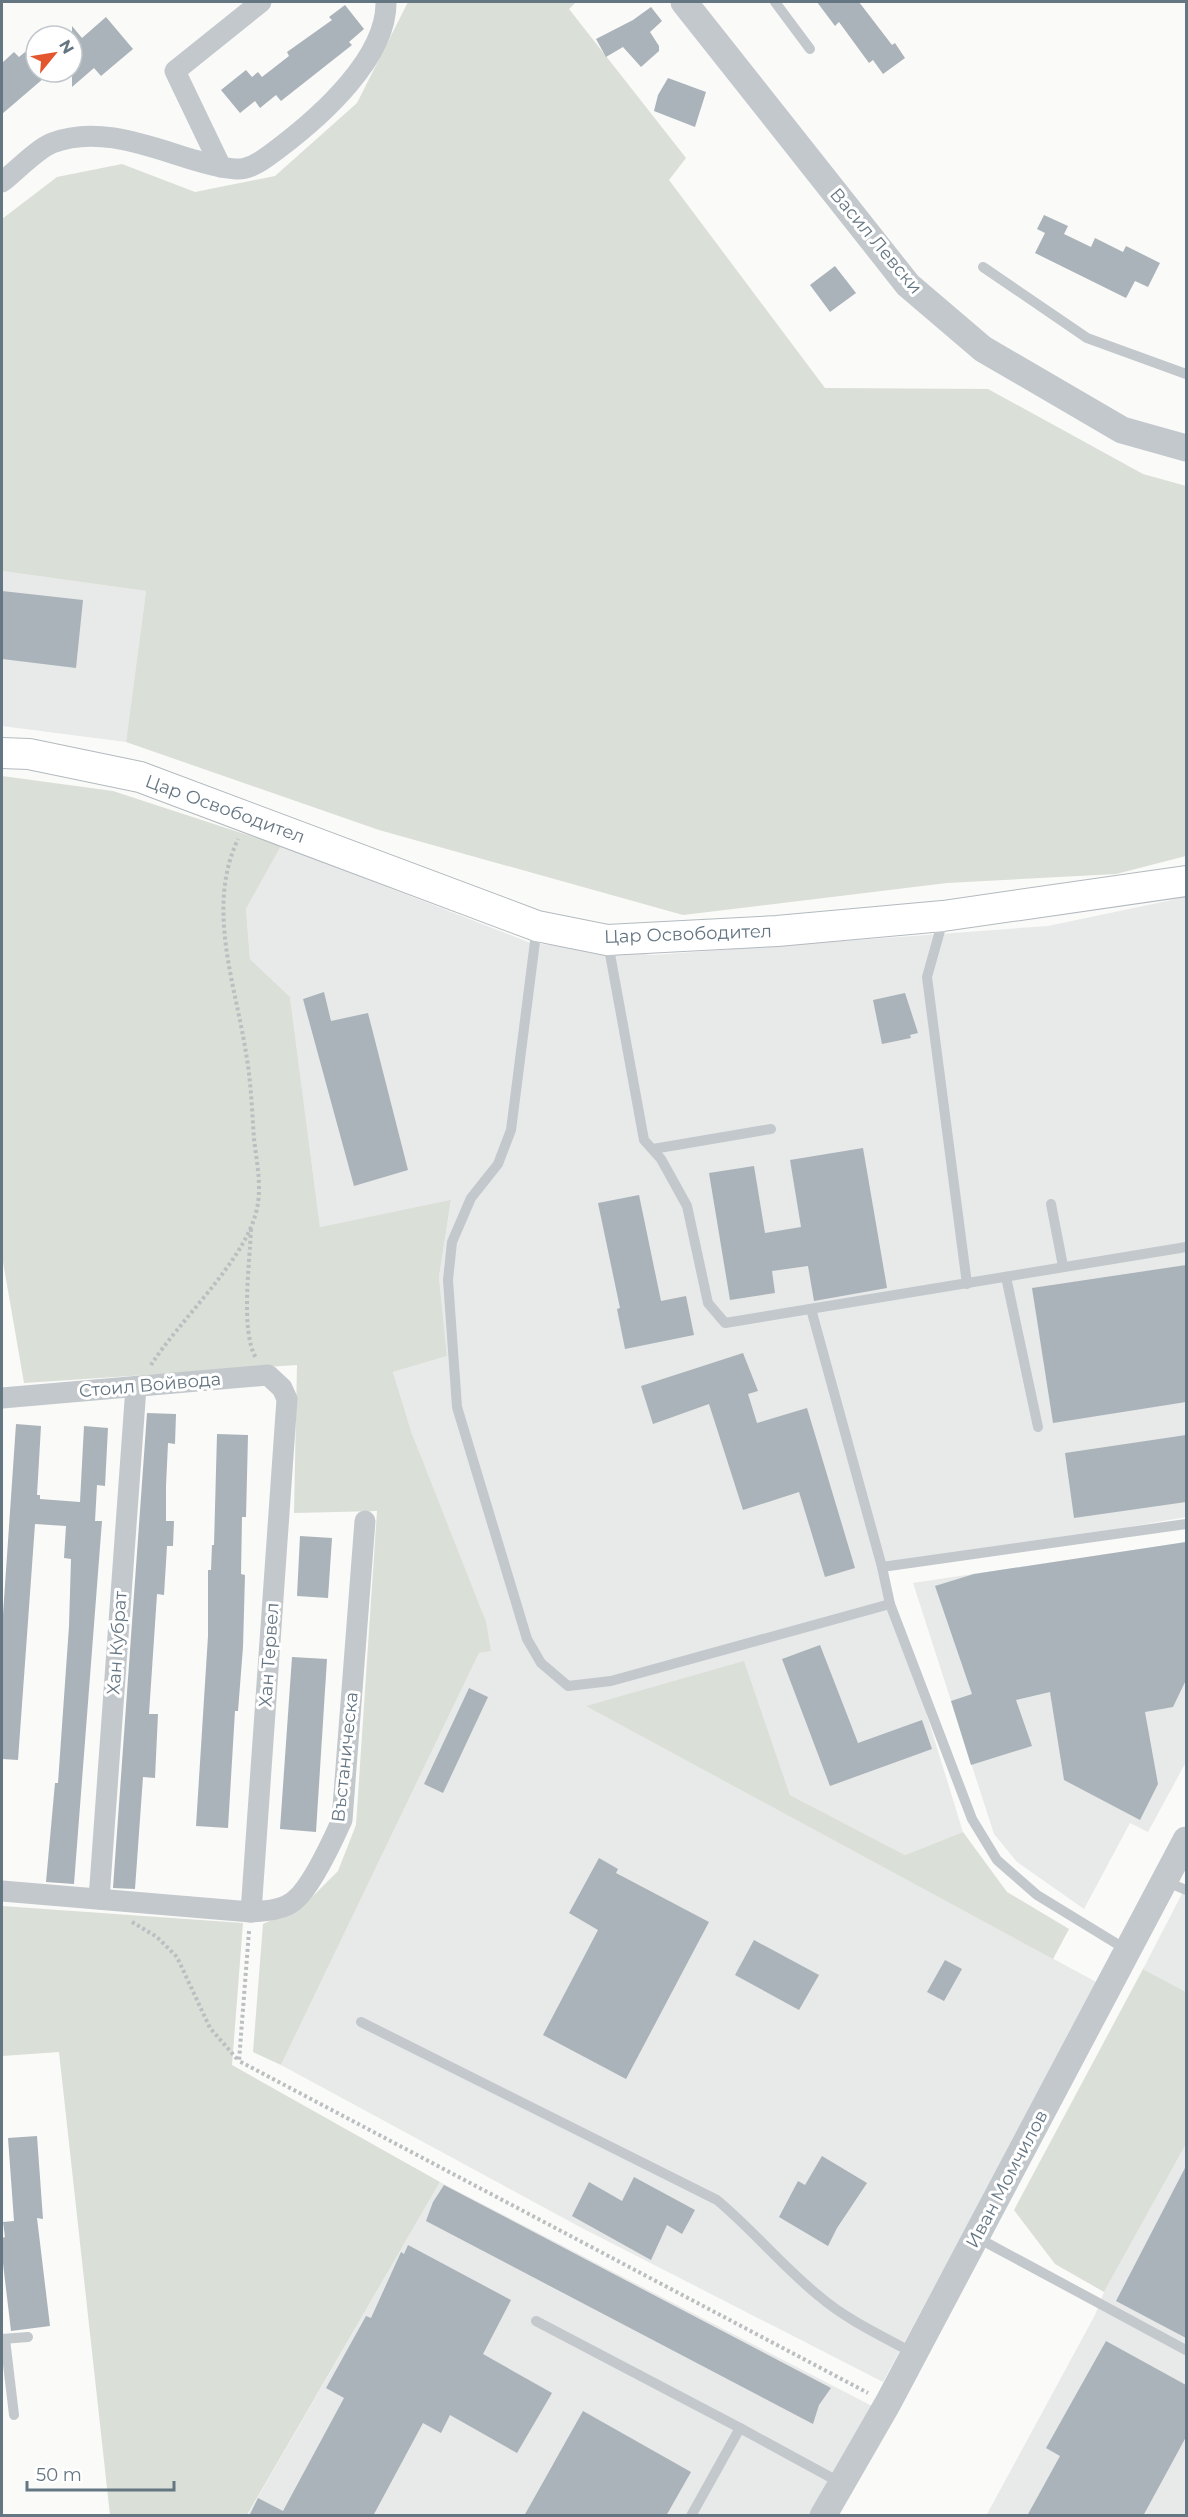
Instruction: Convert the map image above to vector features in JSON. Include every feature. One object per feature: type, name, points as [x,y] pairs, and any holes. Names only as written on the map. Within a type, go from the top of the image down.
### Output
[{"type":"main road","name":"Цар Освободител","points":[[2,753],[28,754],[140,777],[537,926],[608,940],[777,931],[943,916],[1186,881]]},
{"type":"street","points":[[221,167],[175,71],[261,2]]},
{"type":"street","points":[[2,182],[51,143],[84,137],[115,137],[221,167],[242,169],[264,159],[326,110],[371,51],[381,30],[386,2]]},
{"type":"street","name":"Васил Левски","points":[[684,2],[908,285],[983,349],[1122,430],[1186,448]]},
{"type":"street","name":"Стоил Войвода","points":[[2,1398],[268,1375]]},
{"type":"street","name":"Хан Тервел","points":[[251,1912],[287,1399],[282,1388],[268,1375]]},
{"type":"street","name":"Хан Кубрат","points":[[104,1900],[136,1387]]},
{"type":"street","name":"Въстаническа","points":[[2,1891],[251,1912],[274,1910],[295,1900],[333,1841],[342,1820],[365,1521]]},
{"type":"street","name":"Иван Момчилов","points":[[823,2516],[915,2354],[1128,1950],[1175,1885],[1186,1840]]},
{"type":"lane","points":[[775,2],[810,49]]},
{"type":"lane","points":[[983,267],[1087,338],[1186,374]]},
{"type":"lane","points":[[943,916],[927,978],[967,1284]]},
{"type":"lane","points":[[537,926],[511,1130],[498,1164],[471,1198],[452,1242],[448,1280],[457,1407],[527,1640],[541,1663],[568,1686],[611,1681],[890,1604]]},
{"type":"lane","points":[[608,940],[644,1140],[661,1159],[687,1206],[708,1304],[725,1323],[1186,1247]]},
{"type":"lane","points":[[653,1149],[771,1130]]},
{"type":"lane","points":[[1051,1204],[1063,1266]]},
{"type":"lane","points":[[1006,1277],[1038,1427]]},
{"type":"lane","points":[[811,1309],[882,1567],[890,1604],[972,1819],[997,1860],[1037,1895],[1128,1950]]},
{"type":"lane","points":[[882,1567],[1186,1524]]},
{"type":"lane","points":[[361,2022],[717,2200],[820,2297],[854,2320],[915,2354]]},
{"type":"lane","points":[[976,2237],[1186,2350]]},
{"type":"lane","points":[[536,2322],[841,2483]]},
{"type":"lane","points":[[14,2415],[3,2339],[28,2337]]},
{"type":"lane","points":[[691,2516],[740,2428]]},
{"type":"path","points":[[136,1387],[170,1336],[238,1251],[255,1216],[259,1189],[249,1077],[224,936],[224,892],[228,858],[248,816]]},
{"type":"path","points":[[251,1226],[248,1329],[250,1348],[268,1375]]},
{"type":"path","points":[[104,1900],[114,1912],[157,1937],[177,1957],[210,2028],[239,2061],[888,2403]]},
{"type":"path","points":[[239,2061],[251,1912]]},
{"type":"shaded area","points":[[408,2],[576,2],[569,9],[686,158],[669,180],[825,388],[988,389],[1143,474],[1186,486],[1186,856],[1116,874],[947,883],[683,915],[379,830],[126,742],[146,591],[2,571],[2,219],[57,177],[122,164],[195,192],[275,176],[357,103]]},
{"type":"shaded area","points":[[2,571],[146,591],[126,742],[2,726]]},
{"type":"shaded area","points":[[2,776],[113,791],[281,846],[246,909],[250,959],[290,997],[320,1227],[451,1200],[439,1277],[447,1356],[393,1372],[412,1434],[486,1622],[491,1651],[479,1653],[281,2065],[253,2052],[263,1924],[306,1903],[338,1871],[356,1825],[377,1511],[294,1513],[297,1365],[24,1383],[2,1256]]},
{"type":"shaded area","points":[[281,846],[531,943],[653,955],[1048,926],[1186,897],[1186,1517],[882,1570],[963,1832],[905,1855],[790,1795],[744,1662],[587,1706],[1098,1983],[883,2382],[580,2227],[281,2065],[479,1653],[491,1651],[412,1434],[393,1372],[447,1356],[439,1277],[451,1201],[320,1227],[290,997],[250,959],[246,909]]},
{"type":"shaded area","points":[[1186,1542],[1186,1762],[1148,1832],[1130,1823],[1084,1909],[1017,1862],[994,1834],[913,1583]]},
{"type":"shaded area","points":[[744,1661],[790,1795],[905,1855],[963,1832],[1007,1892],[1069,1929],[1053,1959],[586,1706]]},
{"type":"shaded area","points":[[1186,1886],[1186,1992],[1143,1969]]},
{"type":"shaded area","points":[[2,1906],[243,1923],[232,2065],[440,2182],[247,2515],[110,2515],[59,2052],[2,2056]]},
{"type":"shaded area","points":[[1143,1969],[1186,1992],[1186,2144],[1104,2292],[1055,2264],[1014,2210]]},
{"type":"shaded area","points":[[1186,2144],[1186,2515],[986,2516],[1095,2315],[1104,2292]]},
{"type":"shaded area","points":[[440,2182],[872,2406],[813,2515],[247,2516]]},
{"type":"building","points":[[817,2],[859,2],[905,58],[883,74],[873,60],[869,63],[839,22],[835,26]]},
{"type":"building","points":[[345,5],[364,29],[349,42],[352,45],[281,101],[276,95],[260,108],[255,101],[240,113],[221,90],[246,70],[252,77],[258,72],[262,77],[289,56],[287,52],[332,20],[329,17]]},
{"type":"building","points":[[651,7],[662,21],[650,32],[659,46],[659,51],[641,67],[623,47],[606,57],[596,39],[633,20]]},
{"type":"building","points":[[106,17],[133,49],[101,76],[94,68],[84,77],[84,36]]},
{"type":"building","points":[[14,52],[19,57],[24,53],[24,84],[37,84],[2,114],[2,63]]},
{"type":"building","points":[[668,78],[706,92],[695,127],[654,111],[658,95]]},
{"type":"building","points":[[1044,215],[1068,226],[1064,234],[1091,247],[1095,238],[1123,252],[1126,246],[1160,263],[1148,287],[1135,281],[1126,298],[1035,253],[1045,233],[1037,229]]},
{"type":"building","points":[[835,266],[856,293],[830,312],[810,285]]},
{"type":"building","points":[[2,591],[83,600],[76,668],[2,659]]},
{"type":"building","points":[[324,992],[331,1021],[368,1013],[408,1170],[354,1186],[303,999]]},
{"type":"building","points":[[905,993],[918,1033],[910,1035],[911,1038],[882,1044],[873,1000]]},
{"type":"building","points":[[863,1148],[887,1288],[814,1301],[808,1266],[772,1271],[775,1293],[730,1300],[709,1173],[754,1166],[765,1233],[801,1227],[790,1160]]},
{"type":"building","points":[[639,1195],[661,1301],[686,1296],[694,1335],[625,1349],[617,1309],[620,1308],[598,1203]]},
{"type":"building","points":[[1186,1265],[1186,1402],[1053,1423],[1032,1288]]},
{"type":"building","points":[[743,1353],[758,1391],[748,1394],[757,1423],[807,1408],[855,1568],[825,1577],[799,1492],[743,1510],[709,1404],[653,1424],[641,1386]]},
{"type":"building","points":[[147,1413],[176,1414],[175,1444],[168,1443],[166,1486],[166,1521],[174,1521],[173,1546],[167,1546],[164,1595],[157,1594],[149,1714],[158,1714],[155,1778],[143,1777],[135,1889],[113,1888]]},
{"type":"building","points":[[16,1424],[41,1426],[37,1495],[40,1495],[40,1499],[80,1502],[84,1426],[108,1428],[105,1486],[97,1485],[95,1521],[102,1521],[74,1884],[46,1882],[55,1783],[58,1783],[69,1626],[71,1559],[64,1558],[66,1526],[35,1524],[18,1760],[2,1759],[2,1629]]},
{"type":"building","points":[[217,1434],[248,1435],[246,1517],[242,1517],[241,1574],[245,1575],[243,1647],[238,1711],[235,1711],[228,1828],[196,1826],[208,1636],[208,1570],[211,1570],[212,1545],[214,1545]]},
{"type":"building","points":[[1186,1435],[1186,1502],[1074,1518],[1065,1453]]},
{"type":"building","points":[[300,1536],[332,1538],[328,1598],[297,1596]]},
{"type":"building","points":[[1186,1542],[1186,1680],[1173,1707],[1145,1712],[1158,1784],[1140,1820],[1064,1780],[1050,1692],[1016,1700],[1032,1746],[971,1765],[951,1701],[972,1694],[935,1586],[974,1574]]},
{"type":"building","points":[[820,1645],[858,1743],[922,1720],[932,1749],[830,1786],[782,1659]]},
{"type":"building","points":[[292,1657],[327,1659],[316,1832],[280,1829]]},
{"type":"building","points":[[469,1688],[488,1697],[443,1793],[424,1784]]},
{"type":"building","points":[[599,1858],[618,1869],[616,1873],[709,1922],[626,2079],[543,2035],[598,1930],[569,1913]]},
{"type":"building","points":[[754,1940],[819,1975],[799,2010],[735,1975]]},
{"type":"building","points":[[945,1960],[962,1969],[944,2001],[927,1992]]},
{"type":"building","points":[[37,2136],[43,2219],[37,2218],[50,2326],[11,2331],[2,2255],[2,2238],[5,2237],[3,2222],[14,2221],[8,2138]]},
{"type":"building","points":[[822,2156],[867,2183],[837,2228],[828,2246],[779,2217],[798,2181],[805,2185]]},
{"type":"building","points":[[1186,2166],[1186,2338],[1116,2301]]},
{"type":"building","points":[[634,2177],[695,2210],[682,2234],[667,2225],[651,2260],[572,2216],[589,2182],[622,2201]]},
{"type":"building","points":[[444,2185],[831,2388],[819,2405],[813,2424],[426,2221],[433,2202]]},
{"type":"building","points":[[408,2245],[511,2300],[483,2354],[552,2393],[517,2453],[450,2415],[441,2433],[423,2423],[373,2516],[249,2516],[258,2498],[283,2511],[344,2398],[326,2388],[366,2316],[371,2318],[401,2252],[404,2254]]},
{"type":"building","points":[[1106,2341],[1186,2385],[1186,2437],[1143,2516],[1027,2516],[1060,2456],[1046,2448]]},
{"type":"building","points":[[583,2411],[691,2472],[666,2516],[524,2516]]}]
